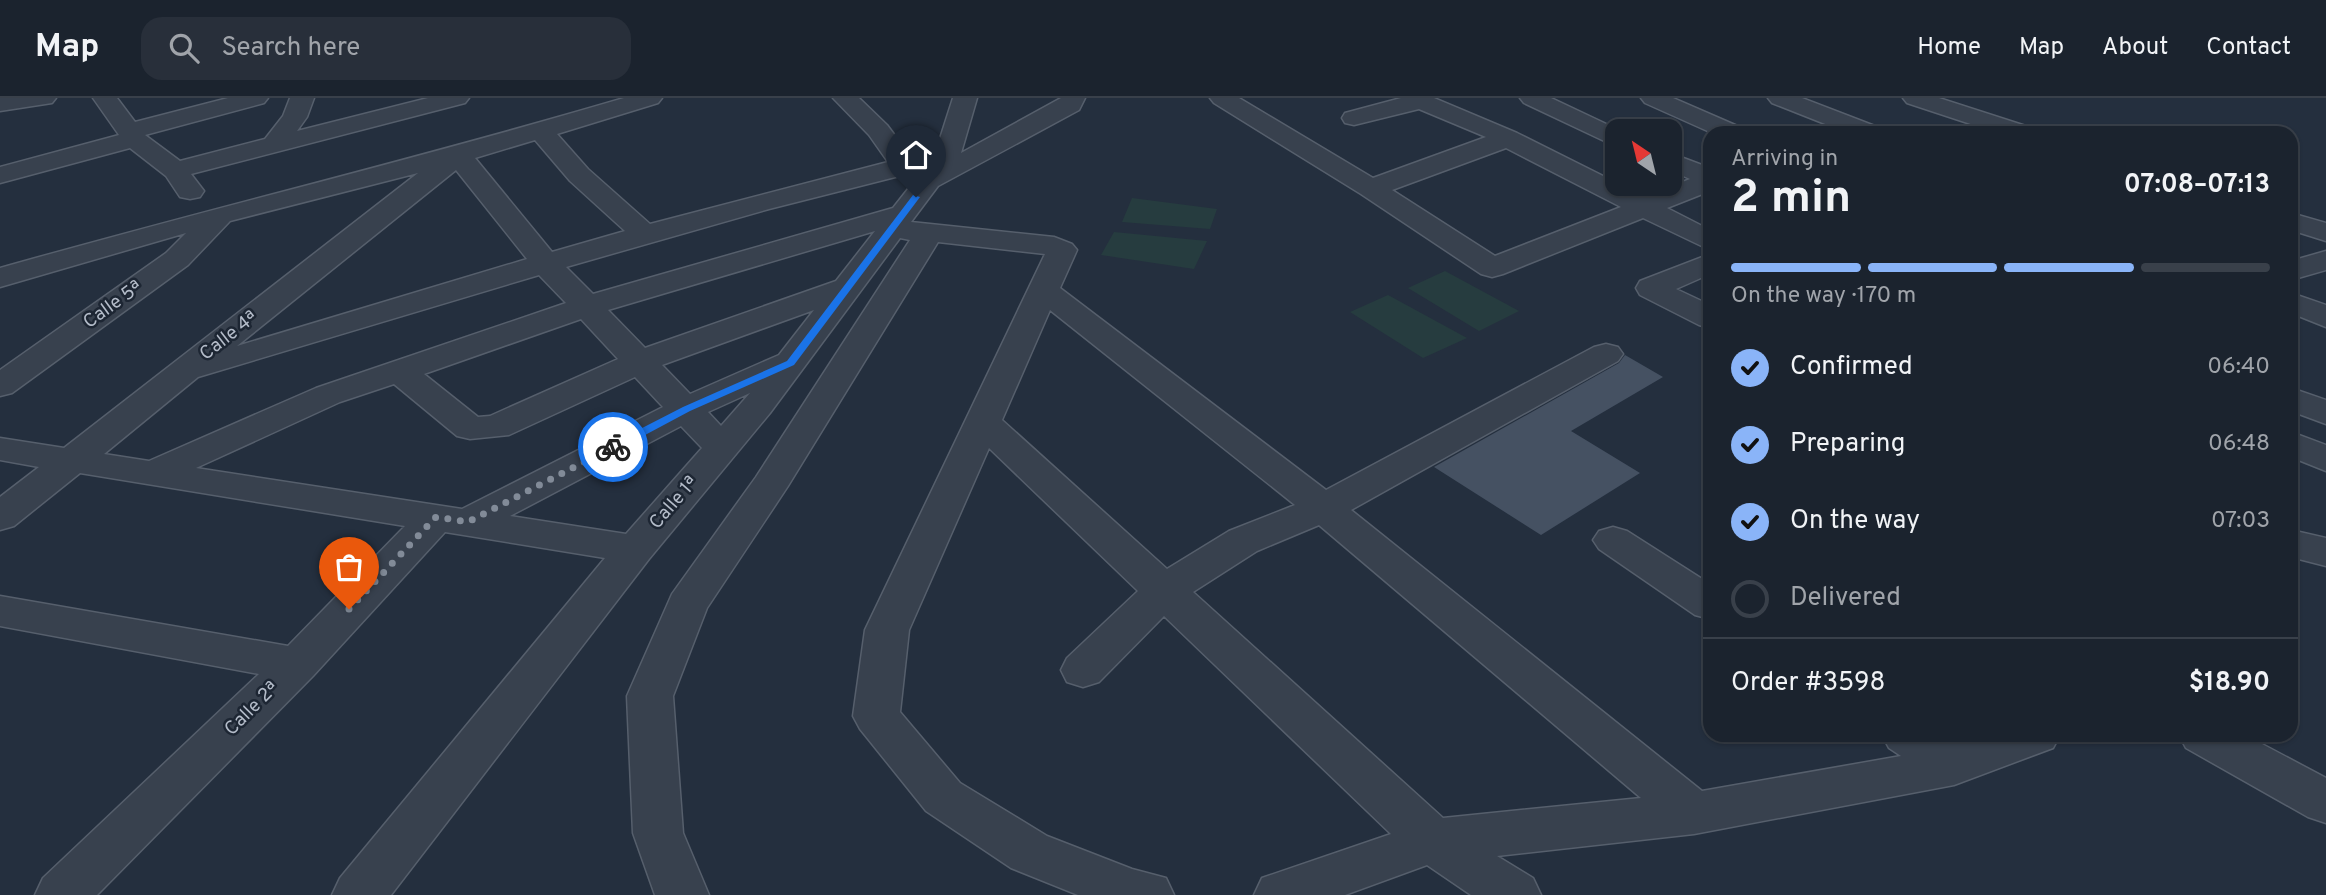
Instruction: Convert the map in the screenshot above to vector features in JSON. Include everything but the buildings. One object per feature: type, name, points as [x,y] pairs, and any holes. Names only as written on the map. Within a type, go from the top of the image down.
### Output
[{"type":"street","points":[[0,104],[44,98]]},
{"type":"street","points":[[105,98],[132,135],[175,170],[212,218]]},
{"type":"street","points":[[0,174],[256,98]]},
{"type":"street","points":[[274,145],[295,117],[302,98]]},
{"type":"street","points":[[175,170],[457,98]]},
{"type":"street","points":[[845,98],[878,130],[927,167]]},
{"type":"street","name":"Calle 1ª","points":[[359,895],[635,549],[791,363],[848,288],[908,225],[927,167],[965,98]]},
{"type":"street","points":[[182,374],[646,235],[927,167],[1070,105],[1073,98]]},
{"type":"street","points":[[1653,98],[1717,126]]},
{"type":"street","points":[[1780,98],[1879,115],[1967,126]]},
{"type":"street","points":[[1,277],[212,218],[458,155],[634,100]]},
{"type":"street","points":[[1354,118],[1417,100],[1508,138],[1703,237]]},
{"type":"street","points":[[1549,100],[1605,132]]},
{"type":"street","points":[[1239,101],[1492,268],[1703,183]]},
{"type":"street","points":[[540,130],[579,175],[646,235]]},
{"type":"street","points":[[1371,188],[1508,138]]},
{"type":"street","points":[[458,155],[546,264],[722,447]]},
{"type":"street","name":"Calle 4ª","points":[[0,517],[458,155]]},
{"type":"street","points":[[1682,167],[1703,177]]},
{"type":"street","name":"Calle 5ª","points":[[0,386],[177,259],[212,218]]},
{"type":"street","points":[[2298,222],[2326,232]]},
{"type":"street","points":[[682,895],[658,833],[649,696],[687,605],[769,486],[908,225]]},
{"type":"street","points":[[153,473],[328,396],[587,306],[908,225],[1060,248],[1062,250],[1045,291],[887,630],[876,716],[943,797],[1029,852],[1130,892],[1147,895]]},
{"type":"street","points":[[2298,269],[2326,260]]},
{"type":"street","points":[[1703,266],[1651,288],[1703,314]]},
{"type":"street","points":[[399,371],[470,428],[496,428],[642,361],[848,288]]},
{"type":"street","points":[[1045,291],[1324,508],[1694,813]]},
{"type":"street","points":[[2298,305],[2326,317]]},
{"type":"street","points":[[1083,670],[1164,590],[1243,541],[1324,508],[1606,354]]},
{"type":"street","name":"Calle 2ª","points":[[62,895],[298,664],[452,520],[686,409],[791,363]]},
{"type":"street","points":[[2298,401],[2326,413]]},
{"type":"street","points":[[984,423],[1433,841],[1514,895]]},
{"type":"street","points":[[2298,446],[2326,459]]},
{"type":"street","points":[[0,449],[635,549]]},
{"type":"street","points":[[1613,540],[1703,599]]},
{"type":"street","points":[[0,611],[298,664]]},
{"type":"street","points":[[1917,742],[1954,766]]},
{"type":"street","points":[[1281,895],[1433,841],[1694,813],[1954,766],[2017,742]]},
{"type":"street","points":[[2216,742],[2326,802]]},
{"type":"green space","points":[[1132,198],[1217,209],[1210,229],[1122,222]]},
{"type":"green space","points":[[1114,232],[1207,241],[1194,269],[1101,255]]},
{"type":"green space","points":[[1445,271],[1519,311],[1479,331],[1408,288]]},
{"type":"green space","points":[[1388,295],[1467,338],[1423,358],[1350,312]]},
{"type":"way so far","points":[[349,609],[436,517],[468,522],[613,447]]},
{"type":"route","points":[[613,447],[686,409],[791,363],[916,197]]}]
